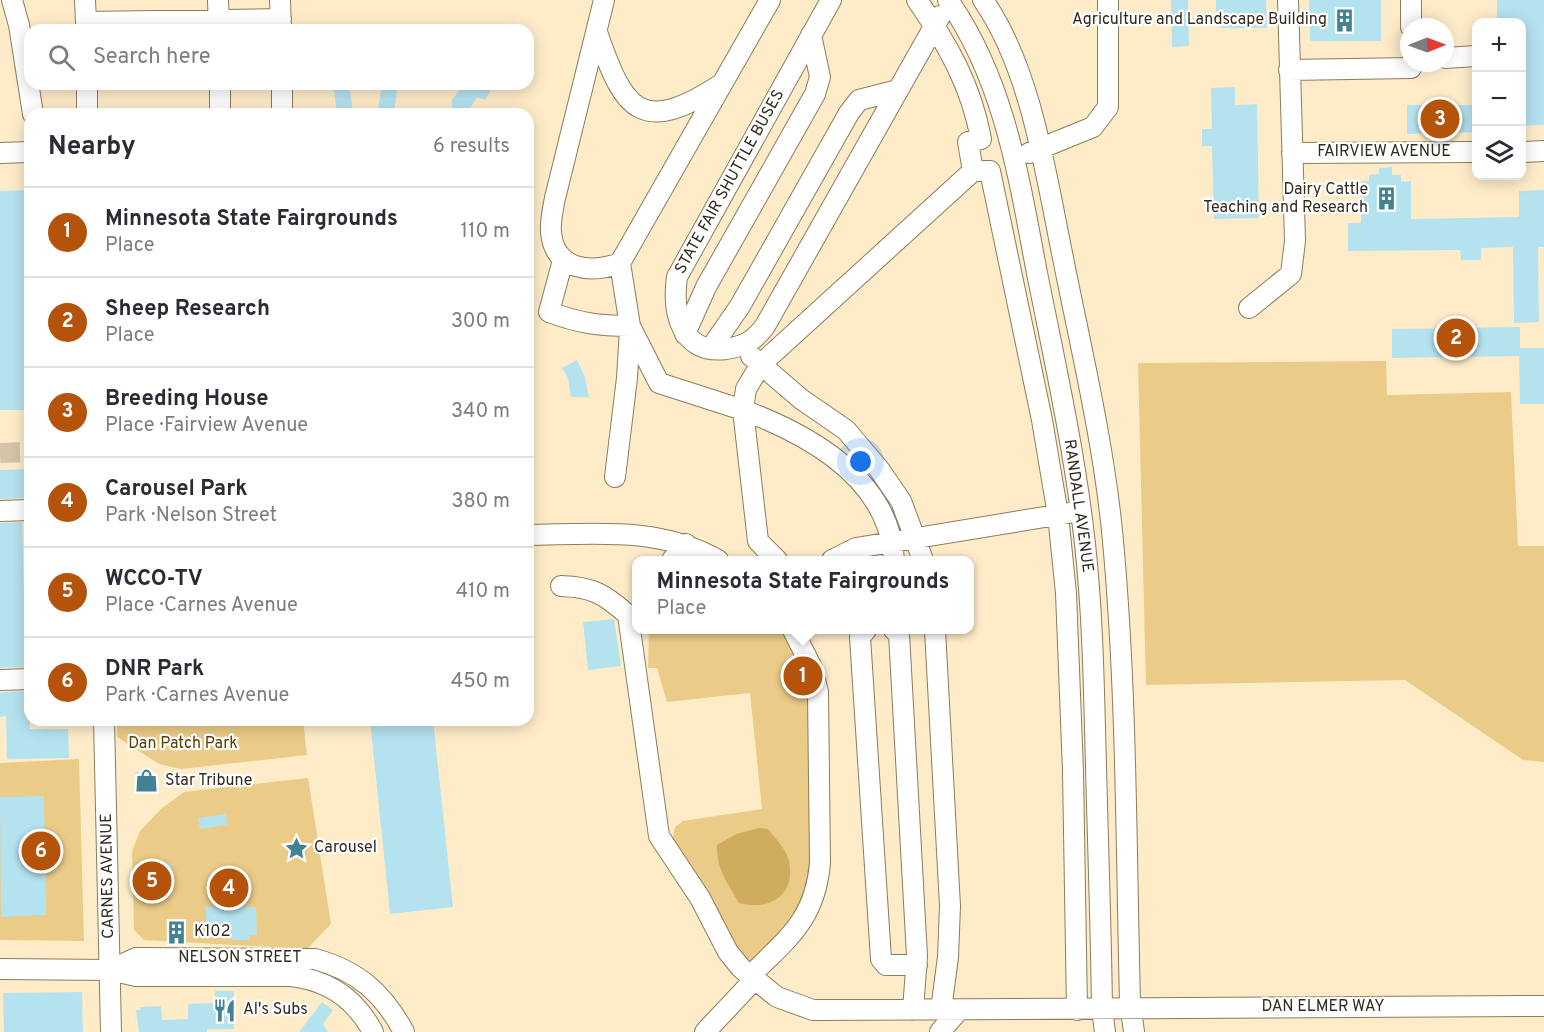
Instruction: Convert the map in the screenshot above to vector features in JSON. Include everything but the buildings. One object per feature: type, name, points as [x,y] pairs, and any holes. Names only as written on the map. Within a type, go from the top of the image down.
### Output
[{"type":"street","points":[[12,0],[24,57]]},
{"type":"street","points":[[85,0],[86,24]]},
{"type":"street","points":[[604,0],[555,198],[550,230],[554,244],[563,260],[589,270],[620,263]]},
{"type":"street","points":[[615,477],[627,378],[630,326],[620,263],[770,0]]},
{"type":"street","name":"STATE FAIR SHUTTLE BUSES","points":[[685,334],[673,300],[676,277],[831,0]]},
{"type":"street","points":[[917,0],[960,71],[974,105],[981,139]]},
{"type":"street","points":[[685,334],[700,347],[740,346],[754,341],[765,326],[949,0]]},
{"type":"street","name":"RANDALL AVENUE","points":[[949,0],[984,62],[1002,108],[1009,134],[1080,506],[1092,638],[1102,1009],[1105,1032]]},
{"type":"street","name":"RANDALL AVENUE","points":[[983,0],[1009,51],[1028,99],[1041,149],[1090,391],[1108,501],[1122,680],[1130,1009],[1134,1032]]},
{"type":"street","points":[[772,556],[758,542],[742,410],[746,389],[761,364],[981,171],[1015,160],[1093,127],[1108,106],[1108,0]]},
{"type":"street","points":[[1249,308],[1291,274],[1295,241],[1288,0]]},
{"type":"street","points":[[1411,0],[1411,18]]},
{"type":"street","points":[[112,24],[218,16],[281,16]]},
{"type":"street","points":[[597,32],[614,75],[629,100],[639,108],[655,113],[672,111],[699,99],[724,83]]},
{"type":"street","name":"STATE FAIR SHUTTLE BUSES","points":[[685,334],[706,287],[815,94],[820,77],[811,35]]},
{"type":"street","points":[[1454,57],[1472,56]]},
{"type":"street","points":[[1289,70],[1400,66]]},
{"type":"street","points":[[29,90],[32,108]]},
{"type":"street","points":[[87,90],[87,108]]},
{"type":"street","points":[[219,90],[220,108]]},
{"type":"street","points":[[282,90],[282,108]]},
{"type":"street","points":[[711,348],[740,306],[849,113],[859,100],[898,90]]},
{"type":"street","points":[[1009,134],[968,142],[981,171],[1040,409],[1058,515],[1070,663],[1077,1010]]},
{"type":"street","points":[[1526,152],[1544,151]]},
{"type":"street","points":[[0,153],[24,152]]},
{"type":"street","name":"FAIRVIEW AVENUE","points":[[1292,153],[1472,152]]},
{"type":"street","points":[[563,260],[549,312],[582,324],[630,326]]},
{"type":"street","points":[[630,326],[659,383],[781,424],[829,453],[870,493],[885,519],[894,551]]},
{"type":"street","points":[[740,346],[801,399],[846,430],[879,469],[901,501],[921,556]]},
{"type":"street","points":[[841,556],[856,548],[894,551],[916,538],[1067,515],[1080,506],[1108,501]]},
{"type":"street","points":[[0,511],[24,510]]},
{"type":"street","points":[[534,535],[651,535],[686,544],[709,556]]},
{"type":"street","points":[[676,556],[686,544]]},
{"type":"street","points":[[561,586],[581,586],[595,590],[632,609]]},
{"type":"street","name":"DAN ELMER WAY","points":[[635,634],[659,836],[700,898],[728,952],[752,978],[777,997],[813,1010],[1544,1006]]},
{"type":"street","points":[[705,1032],[798,928],[818,889],[820,862],[818,692],[812,668],[795,634]]},
{"type":"street","points":[[863,634],[860,637],[880,959],[886,965],[916,965]]},
{"type":"street","points":[[899,634],[916,965],[913,1010]]},
{"type":"street","points":[[935,634],[950,906],[948,957],[950,1010],[940,1032]]},
{"type":"street","points":[[0,680],[24,679]]},
{"type":"street","name":"CARNES AVENUE","points":[[104,726],[111,1032]]},
{"type":"street","name":"NELSON STREET","points":[[110,970],[136,958],[315,959],[334,965],[366,982],[392,1010],[404,1032]]},
{"type":"street","name":"NELSON STREET","points":[[0,969],[110,970],[136,976],[312,978],[346,996],[358,1008],[371,1028]]},
{"type":"green space","points":[[1386,361],[1387,395],[1511,392],[1518,546],[1544,546],[1544,762],[1523,760],[1405,680],[1146,685],[1138,363]]},
{"type":"green space","points":[[649,634],[785,634],[796,653],[805,678],[810,695],[813,880],[803,910],[752,962],[748,963],[735,950],[673,837],[675,827],[683,821],[762,809],[750,693],[667,702],[657,668],[648,668]]},
{"type":"green space","name":"Dan Patch Park","points":[[117,726],[304,726],[307,755],[181,769],[159,764],[117,737]]},
{"type":"green space","points":[[79,759],[84,941],[0,940],[0,763]]},
{"type":"green space","points":[[308,778],[331,924],[307,949],[144,940],[134,930],[132,851],[140,831],[161,809],[184,792]]},
{"type":"shaded area","points":[[759,828],[768,829],[786,852],[790,873],[788,883],[784,892],[770,902],[760,905],[739,903],[718,861],[717,845],[736,834]]},
{"type":"tunnel","points":[[0,453],[24,452]]},
{"type":"place","name":"Agriculture and Landscape Building","points":[[1345,20]]},
{"type":"place","name":"Breeding House","points":[[1440,119]]},
{"type":"place","name":"Dairy Cattle Teaching and Research","points":[[1386,199]]},
{"type":"place","name":"Sheep Research","points":[[1456,338]]},
{"type":"place","name":"Minnesota State Fairgrounds","points":[[803,676]]},
{"type":"place","name":"Star Tribune","points":[[147,781]]},
{"type":"place","name":"Carousel","points":[[296,848]]},
{"type":"place","name":"DNR Park","points":[[41,851]]},
{"type":"place","name":"WCCO-TV","points":[[152,881]]},
{"type":"place","name":"Carousel Park","points":[[229,888]]},
{"type":"place","name":"K102","points":[[176,932]]},
{"type":"place","name":"Al's Subs","points":[[225,1010]]}]
